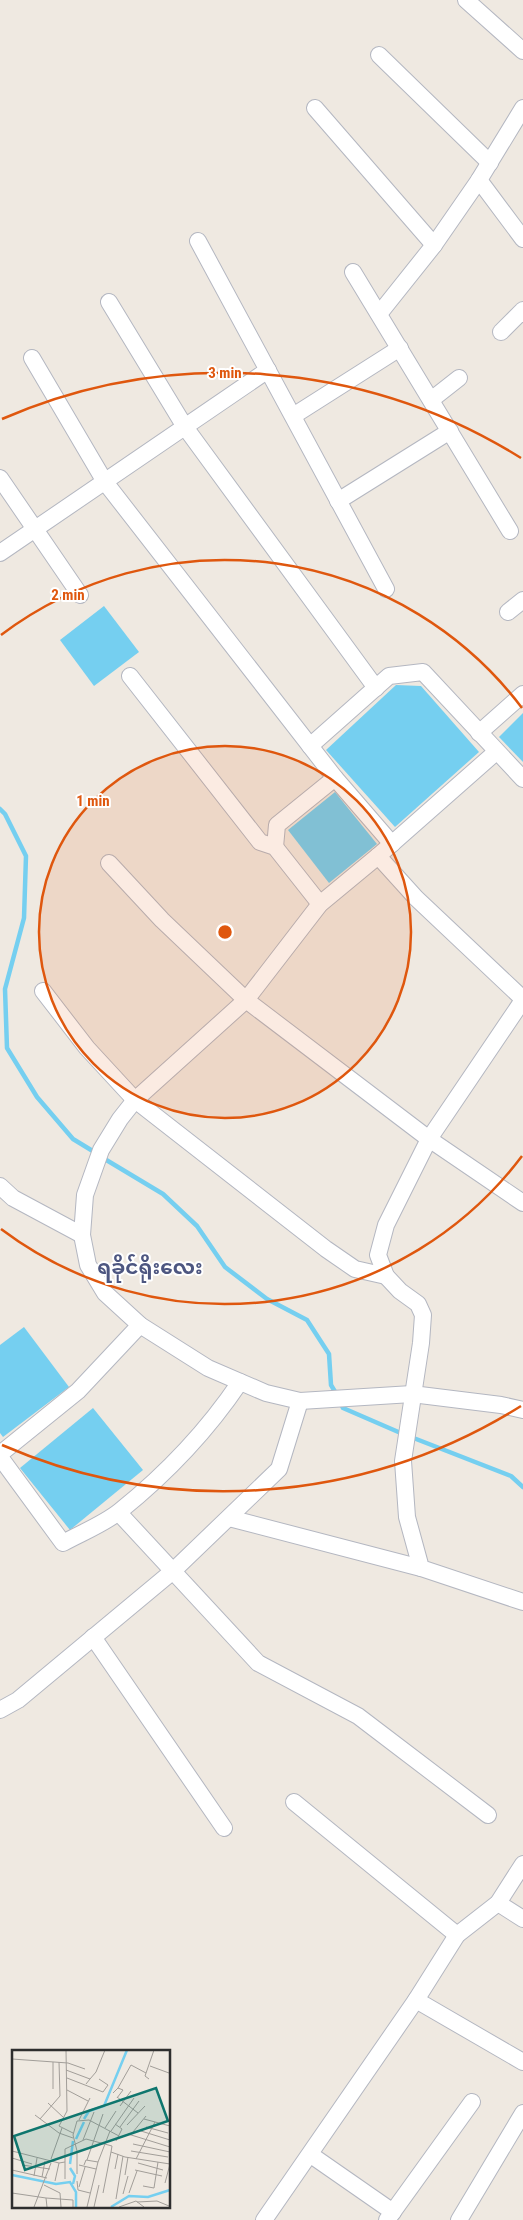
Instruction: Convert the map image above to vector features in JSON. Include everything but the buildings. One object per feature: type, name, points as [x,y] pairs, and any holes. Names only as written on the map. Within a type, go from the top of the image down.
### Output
[{"type":"street","points":[[466,0],[523,51]]},
{"type":"street","points":[[378,55],[490,163]]},
{"type":"street","points":[[315,108],[434,245]]},
{"type":"street","points":[[379,314],[434,245],[479,180],[523,108]]},
{"type":"street","points":[[479,180],[523,239]]},
{"type":"street","points":[[198,241],[386,589]]},
{"type":"street","points":[[353,272],[510,531]]},
{"type":"street","points":[[109,302],[185,427],[376,688]]},
{"type":"street","points":[[501,332],[523,310]]},
{"type":"street","points":[[293,416],[400,348]]},
{"type":"street","points":[[32,358],[105,482],[335,778],[392,844]]},
{"type":"street","points":[[0,553],[268,370]]},
{"type":"street","points":[[431,400],[460,378]]},
{"type":"street","points":[[338,501],[450,431]]},
{"type":"street","points":[[0,478],[80,595]]},
{"type":"street","points":[[508,612],[523,600]]},
{"type":"street","points":[[310,746],[389,676],[423,672],[523,779]]},
{"type":"street","points":[[130,676],[260,842],[275,847],[320,904]]},
{"type":"street","points":[[479,733],[523,694]]},
{"type":"street","points":[[496,752],[392,844],[320,904],[246,1000],[135,1100],[100,1150],[85,1195],[82,1234],[88,1265],[105,1293],[140,1325],[208,1368],[266,1393],[300,1401],[412,1394],[501,1405],[523,1410]]},
{"type":"street","points":[[275,847],[277,825],[335,778]]},
{"type":"street","points":[[378,856],[416,898],[523,1000],[430,1139],[386,1225],[378,1255],[386,1276],[400,1291],[418,1304],[423,1315],[421,1342],[403,1461],[407,1517],[421,1568]]},
{"type":"street","points":[[109,863],[162,920],[246,1000],[430,1139],[523,1203]]},
{"type":"street","points":[[43,991],[87,1048],[135,1100],[326,1249],[355,1269],[386,1276]]},
{"type":"street","points":[[0,1186],[13,1198],[82,1234]]},
{"type":"street","points":[[140,1325],[78,1392],[0,1455],[63,1543],[119,1512],[182,1455],[220,1412],[240,1382]]},
{"type":"street","points":[[0,1710],[18,1700],[173,1572],[279,1469],[300,1401]]},
{"type":"street","points":[[119,1512],[258,1663],[358,1716],[488,1815]]},
{"type":"street","points":[[229,1518],[421,1568],[523,1602]]},
{"type":"street","points":[[93,1637],[224,1828]]},
{"type":"street","points":[[294,1802],[457,1935]]},
{"type":"street","points":[[264,2220],[311,2155],[416,2000],[457,1935],[498,1902],[523,1864]]},
{"type":"street","points":[[498,1902],[523,1919]]},
{"type":"street","points":[[416,2000],[523,2062]]},
{"type":"street","points":[[311,2155],[390,2216],[472,2102]]},
{"type":"street","points":[[459,2220],[523,2113]]},
{"type":"water","points":[[104,606],[139,652],[94,686],[60,640]]},
{"type":"water","points":[[396,685],[421,686],[479,752],[395,827],[326,750]]},
{"type":"water","points":[[523,713],[523,762],[499,737]]},
{"type":"water","points":[[335,792],[377,844],[329,883],[288,830]]},
{"type":"water","points":[[24,1327],[69,1387],[3,1437],[0,1433],[0,1345]]},
{"type":"water","points":[[93,1408],[143,1470],[70,1530],[20,1468]]},
{"type":"waterway","points":[[0,809],[5,814],[26,856],[24,918],[5,989],[7,1048],[37,1097],[73,1139],[96,1153]]},
{"type":"waterway","points":[[103,1158],[163,1194],[197,1226],[225,1267],[267,1299],[307,1320],[329,1354],[331,1385],[337,1395]]},
{"type":"waterway","points":[[340,1402],[343,1408],[403,1434]]},
{"type":"waterway","points":[[411,1437],[511,1476],[523,1487]]},
{"type":"district","name":"ရခိုင်ရိုးလေး","points":[[150,1267]]}]
